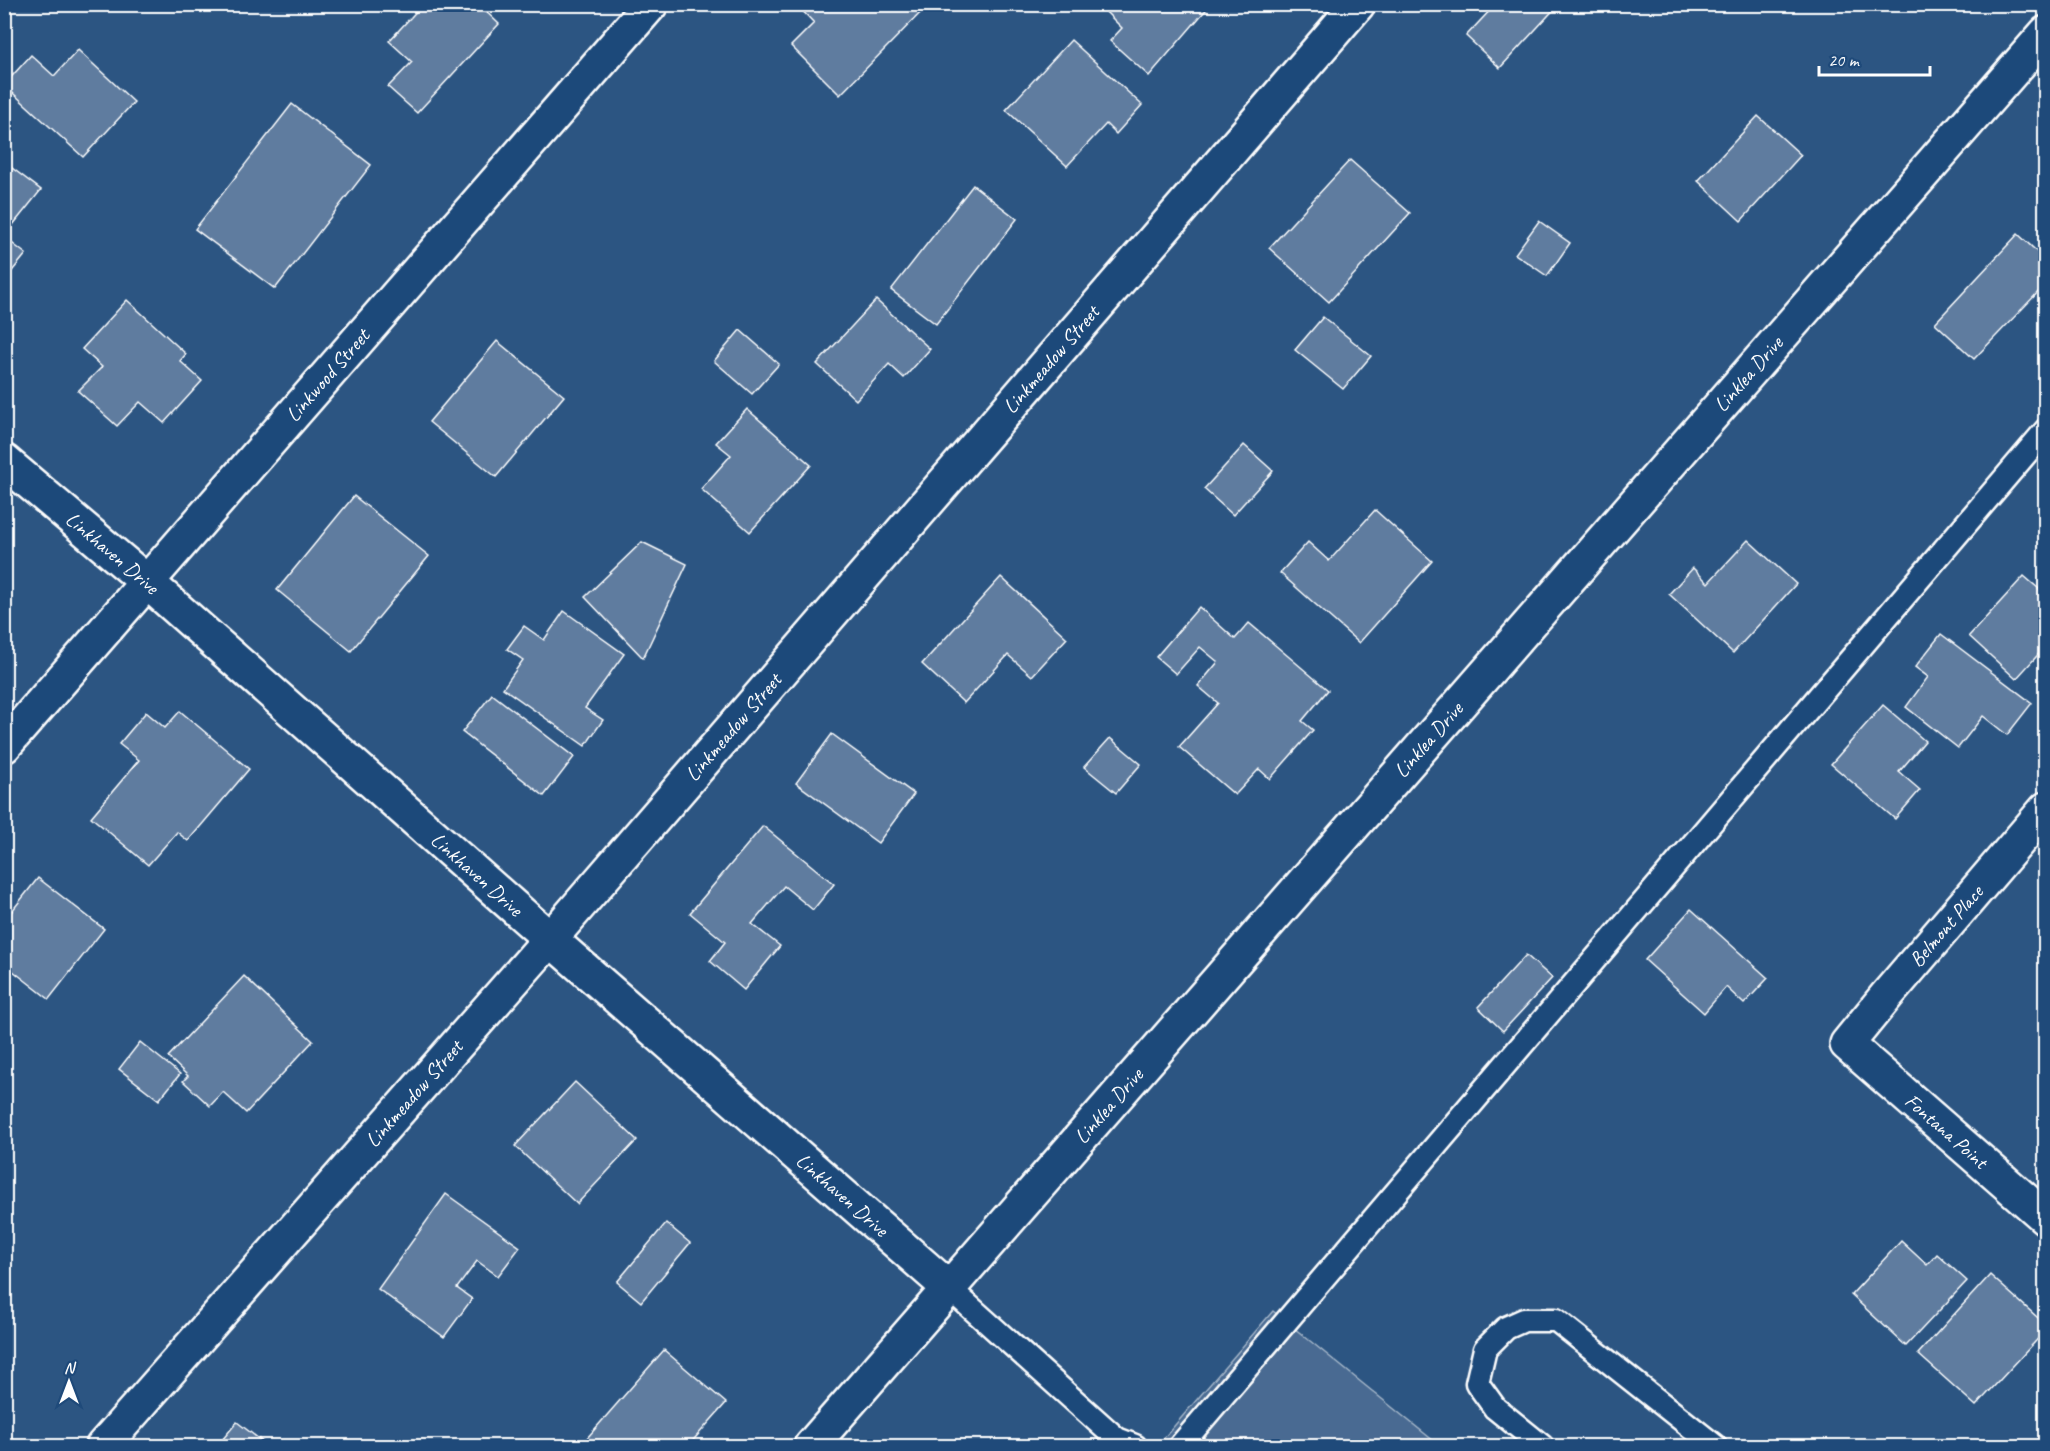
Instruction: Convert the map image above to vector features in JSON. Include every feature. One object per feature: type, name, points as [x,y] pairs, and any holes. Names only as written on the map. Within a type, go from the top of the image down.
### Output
[{"type":"street","name":"Linkwood Street","points":[[4,746],[651,4]]},
{"type":"street","name":"Linkmeadow Street","points":[[103,1446],[550,939],[1358,4]]},
{"type":"street","name":"Linklea Drive","points":[[811,1446],[2046,33]]},
{"type":"street","name":"Linkhaven Drive","points":[[4,461],[147,582],[949,1288]]},
{"type":"street","name":"Belmont Place","points":[[1847,1044],[2046,809]]},
{"type":"street","name":"Fontana Point","points":[[1847,1044],[2046,1218]]},
{"type":"lane","points":[[1180,1446],[2046,430]]},
{"type":"lane","points":[[949,1288],[1117,1439],[1135,1446]]},
{"type":"lane","points":[[1542,1446],[1495,1408],[1477,1383],[1485,1349],[1506,1328],[1524,1320],[1556,1320],[1715,1446]]},
{"type":"shaded area","points":[[1273,1311],[1440,1446],[1157,1446]]},
{"type":"building","points":[[423,4],[430,11],[436,4],[478,4],[499,24],[417,113],[388,87],[412,62],[389,41]]},
{"type":"building","points":[[796,4],[929,4],[840,95],[791,46],[814,23]]},
{"type":"building","points":[[1098,4],[1211,4],[1149,76],[1110,41],[1122,28]]},
{"type":"building","points":[[1494,4],[1559,4],[1500,68],[1466,36]]},
{"type":"building","points":[[1071,40],[1142,105],[1116,134],[1106,124],[1067,166],[1006,110]]},
{"type":"building","points":[[78,50],[134,102],[83,157],[4,85],[31,55],[54,76]]},
{"type":"building","points":[[292,104],[371,165],[275,289],[195,229]]},
{"type":"building","points":[[1758,116],[1801,155],[1741,221],[1698,181]]},
{"type":"building","points":[[1350,160],[1410,213],[1329,302],[1269,248]]},
{"type":"building","points":[[4,162],[41,190],[4,236]]},
{"type":"building","points":[[973,185],[1017,219],[936,324],[891,290]]},
{"type":"building","points":[[1539,221],[1570,243],[1547,276],[1515,254]]},
{"type":"building","points":[[2018,234],[2046,260],[2046,284],[1974,359],[1935,323]]},
{"type":"building","points":[[4,237],[26,254],[4,281]]},
{"type":"building","points":[[127,300],[186,354],[180,361],[202,381],[164,423],[140,402],[117,426],[78,391],[102,367],[82,349]]},
{"type":"building","points":[[876,300],[930,349],[904,378],[889,364],[856,400],[817,364]]},
{"type":"building","points":[[1323,317],[1371,356],[1343,389],[1295,350]]},
{"type":"building","points":[[740,330],[779,364],[752,394],[714,361]]},
{"type":"building","points":[[497,341],[564,396],[496,477],[429,422]]},
{"type":"building","points":[[747,409],[811,465],[750,532],[701,489],[731,455],[716,443]]},
{"type":"building","points":[[1244,445],[1273,471],[1233,515],[1204,489]]},
{"type":"building","points":[[354,496],[429,556],[351,651],[277,590]]},
{"type":"building","points":[[1375,510],[1432,561],[1359,643],[1280,573],[1308,542],[1329,561]]},
{"type":"building","points":[[1748,540],[1796,584],[1733,653],[1669,594],[1693,568],[1708,583]]},
{"type":"building","points":[[642,542],[687,564],[643,658],[585,597]]},
{"type":"building","points":[[2024,576],[2046,595],[2046,646],[2016,679],[1969,636]]},
{"type":"building","points":[[1001,577],[1067,638],[1032,676],[1008,655],[964,703],[922,664]]},
{"type":"building","points":[[1199,607],[1235,639],[1249,623],[1328,690],[1302,721],[1313,730],[1270,779],[1259,769],[1235,795],[1179,747],[1218,703],[1198,686],[1218,662],[1200,647],[1176,674],[1156,657]]},
{"type":"building","points":[[564,611],[624,654],[585,708],[603,720],[585,746],[503,688],[523,660],[507,649],[524,626],[544,640]]},
{"type":"building","points":[[1941,634],[2032,703],[2007,735],[1983,716],[1958,748],[1906,707],[1928,677],[1915,667]]},
{"type":"building","points":[[492,694],[574,757],[544,796],[462,732]]},
{"type":"building","points":[[1883,705],[1925,741],[1899,772],[1920,790],[1895,819],[1831,764]]},
{"type":"building","points":[[180,711],[249,769],[188,841],[177,832],[148,865],[91,817],[139,760],[119,744],[146,712],[165,728]]},
{"type":"building","points":[[832,734],[914,794],[878,843],[796,783]]},
{"type":"building","points":[[1110,738],[1141,764],[1116,793],[1084,767]]},
{"type":"building","points":[[763,826],[834,884],[813,910],[784,886],[752,924],[780,946],[744,990],[710,961],[725,942],[690,913]]},
{"type":"building","points":[[38,878],[104,929],[49,999],[4,964],[4,913],[8,916]]},
{"type":"building","points":[[1691,909],[1768,978],[1744,1004],[1726,987],[1704,1013],[1645,960]]},
{"type":"building","points":[[1526,955],[1552,978],[1503,1031],[1478,1007]]},
{"type":"building","points":[[244,976],[313,1041],[246,1113],[223,1092],[210,1106],[183,1081],[188,1076],[168,1057]]},
{"type":"building","points":[[140,1042],[180,1074],[159,1100],[119,1069]]},
{"type":"building","points":[[575,1082],[637,1140],[577,1204],[515,1146]]},
{"type":"building","points":[[446,1194],[520,1247],[498,1276],[477,1261],[457,1288],[472,1299],[444,1337],[378,1289]]},
{"type":"building","points":[[666,1223],[690,1243],[641,1302],[617,1282]]},
{"type":"building","points":[[1901,1241],[1927,1265],[1937,1254],[1967,1281],[1906,1346],[1851,1295]]},
{"type":"building","points":[[1990,1275],[2046,1325],[2046,1330],[1976,1406],[1918,1354]]},
{"type":"building","points":[[664,1350],[726,1403],[688,1446],[580,1446]]},
{"type":"building","points":[[237,1422],[268,1446],[217,1446]]}]
